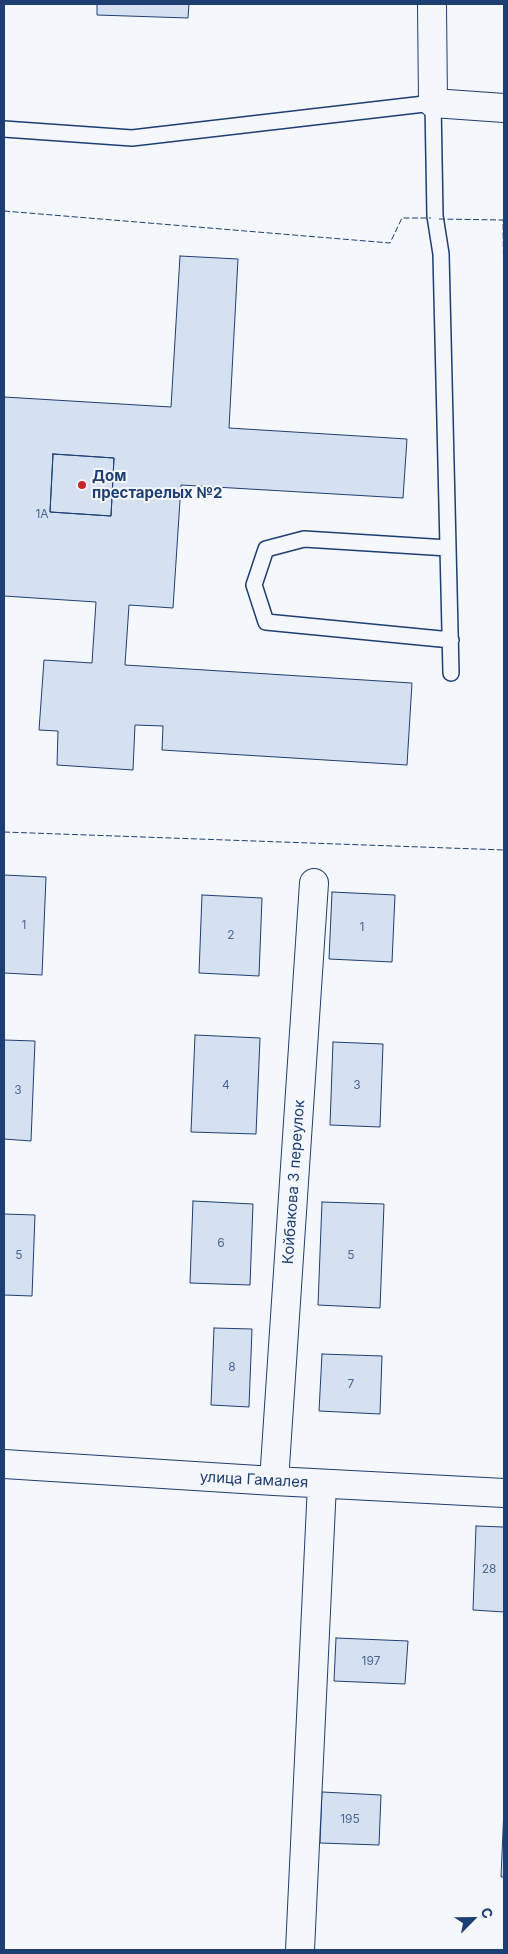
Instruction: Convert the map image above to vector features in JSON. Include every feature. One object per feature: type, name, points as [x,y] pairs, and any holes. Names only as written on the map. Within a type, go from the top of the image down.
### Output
[{"type":"street","points":[[432,4],[433,103],[504,108]]},
{"type":"street","name":"Койбакова 3 переулок","points":[[274,1481],[314,884]]},
{"type":"street","name":"улица Гамалея","points":[[4,1464],[322,1484],[504,1493]]},
{"type":"street","points":[[300,1950],[322,1484]]},
{"type":"lane","points":[[4,129],[132,138],[433,103],[435,216],[441,254],[451,673]]},
{"type":"lane","points":[[448,548],[304,539],[266,549],[254,585],[266,622],[451,640]]},
{"type":"building","points":[[97,4],[189,4],[188,18],[97,15]]},
{"type":"building","points":[[180,256],[238,259],[229,428],[407,439],[403,498],[181,485],[173,608],[129,605],[125,665],[412,683],[407,765],[162,750],[163,726],[135,725],[133,770],[57,765],[58,731],[39,730],[44,660],[92,663],[96,602],[4,596],[4,397],[171,407]],"holes":[[[53,454],[114,458],[111,516],[50,512]]]},
{"type":"building","name":"Дом престарелых №2","points":[[53,454],[114,458],[111,516],[50,512]]},
{"type":"building","points":[[4,875],[46,877],[42,975],[4,973]]},
{"type":"building","points":[[332,892],[395,895],[392,962],[329,959]]},
{"type":"building","points":[[202,895],[262,898],[259,976],[199,973]]},
{"type":"building","points":[[195,1035],[260,1038],[256,1134],[191,1132]]},
{"type":"building","points":[[4,1040],[35,1041],[31,1141],[4,1139]]},
{"type":"building","points":[[333,1042],[383,1044],[380,1127],[330,1125]]},
{"type":"building","points":[[193,1201],[253,1204],[250,1285],[190,1283]]},
{"type":"building","points":[[322,1202],[384,1204],[380,1308],[318,1305]]},
{"type":"building","points":[[4,1214],[35,1215],[32,1296],[4,1295]]},
{"type":"building","points":[[214,1328],[252,1329],[249,1407],[211,1405]]},
{"type":"building","points":[[322,1354],[382,1356],[380,1414],[319,1411]]},
{"type":"building","points":[[476,1526],[504,1527],[504,1612],[473,1610]]},
{"type":"building","points":[[336,1638],[408,1641],[405,1684],[334,1681]]},
{"type":"building","points":[[322,1792],[381,1795],[379,1845],[320,1843]]},
{"type":"building","points":[[504,1808],[504,1877],[501,1877]]},
{"type":"fence","points":[[4,211],[390,243],[402,218],[431,218]]},
{"type":"fence","points":[[439,219],[503,220],[504,303]]},
{"type":"fence","points":[[4,832],[504,850]]},
{"type":"place","name":"Дом престарелых №2","points":[[82,485]]}]
